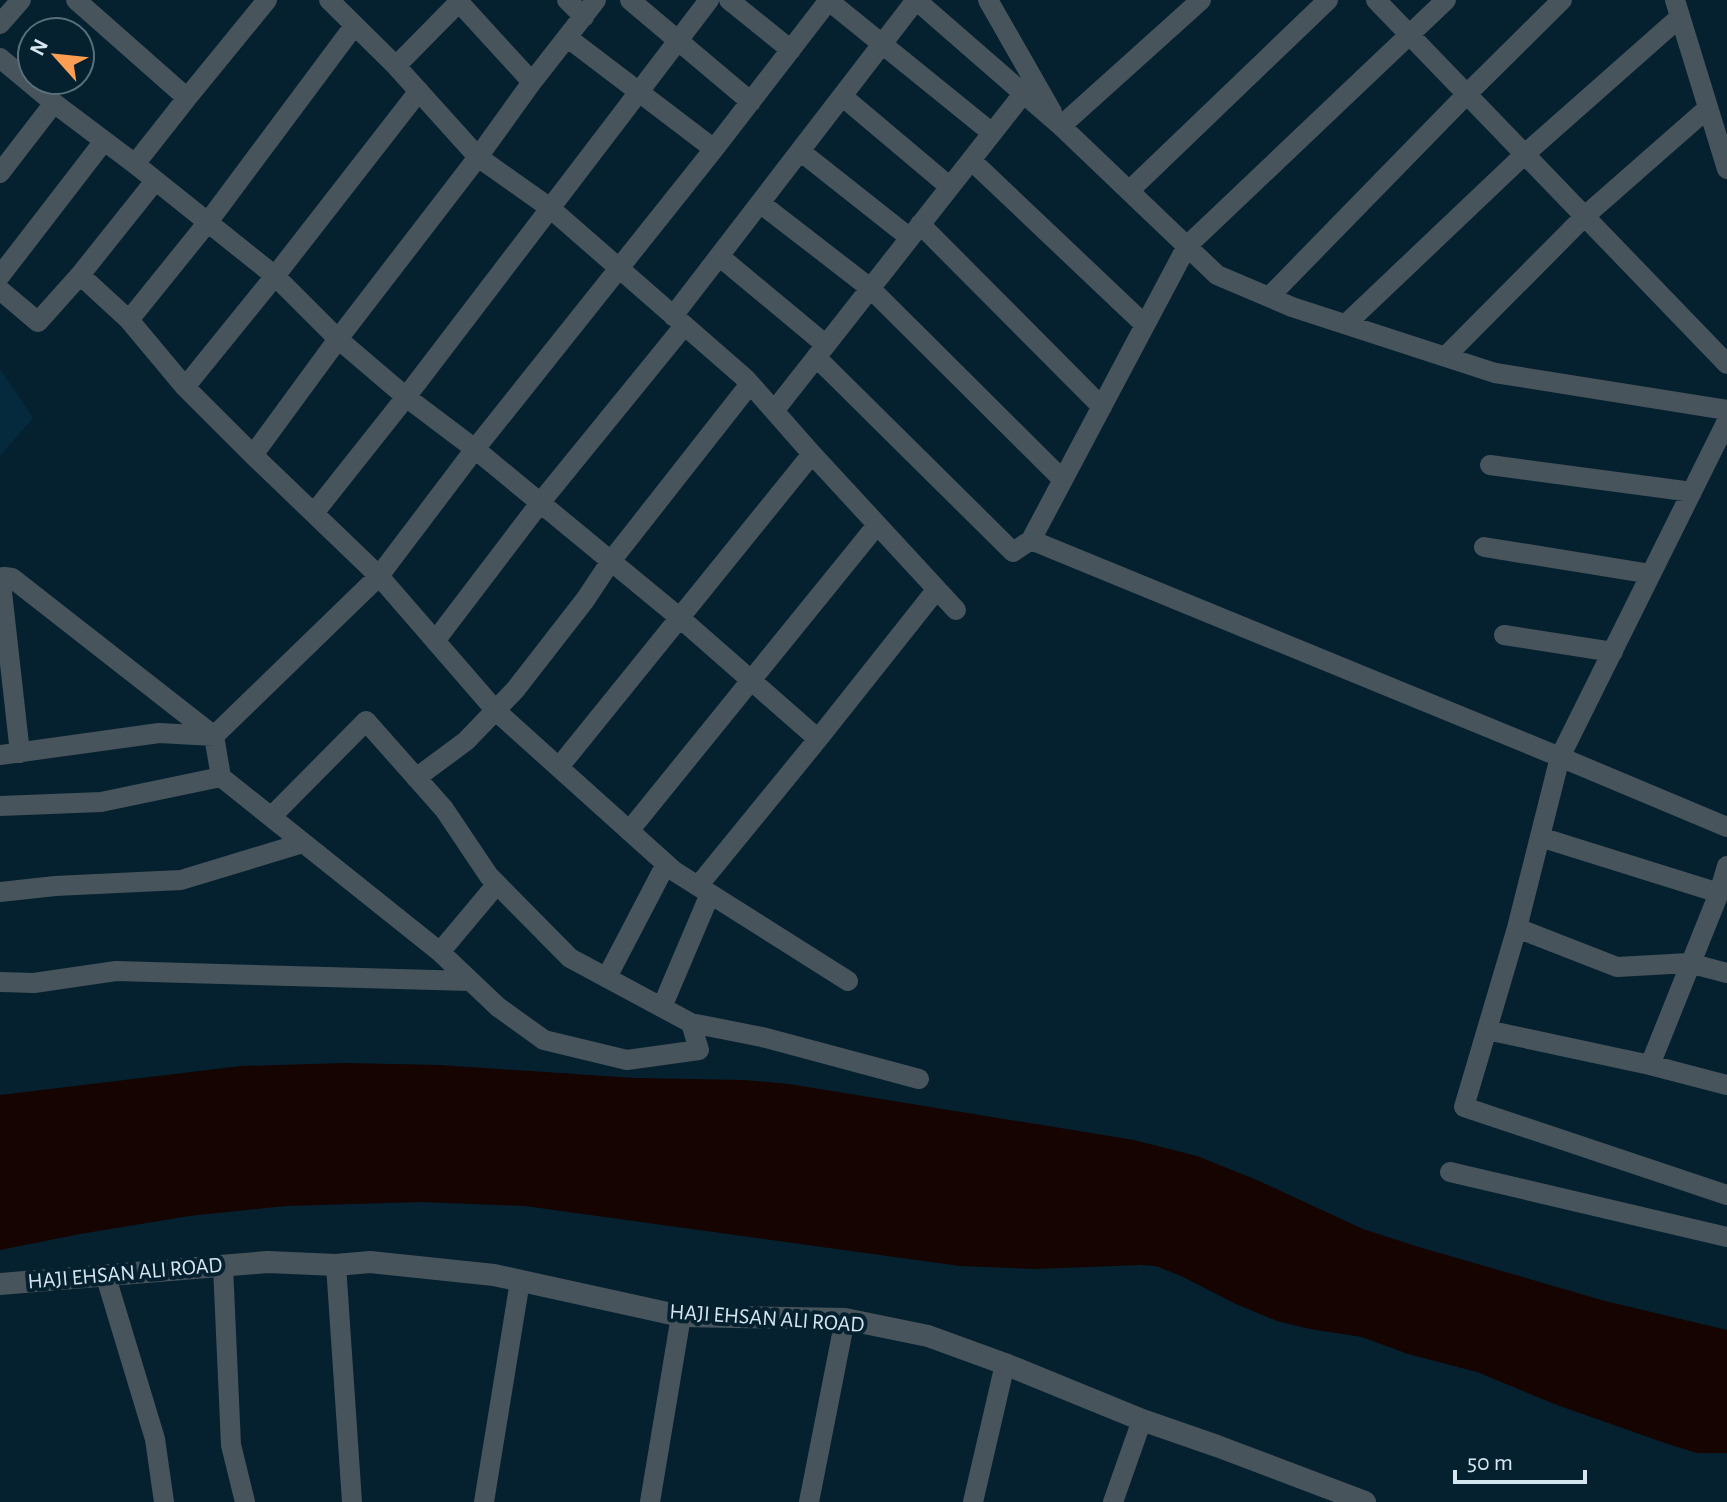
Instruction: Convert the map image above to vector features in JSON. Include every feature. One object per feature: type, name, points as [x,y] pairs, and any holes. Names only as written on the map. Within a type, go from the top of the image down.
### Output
[{"type":"street","points":[[0,24],[21,0]]},
{"type":"street","points":[[76,0],[187,98]]},
{"type":"street","points":[[135,164],[267,0]]},
{"type":"street","points":[[329,0],[396,66],[478,157],[550,208],[750,384],[956,610]]},
{"type":"street","points":[[253,455],[590,8],[567,0]]},
{"type":"street","points":[[630,0],[751,102]]},
{"type":"street","points":[[314,513],[709,0]]},
{"type":"street","points":[[729,0],[791,50]]},
{"type":"street","points":[[691,1023],[699,1050],[627,1060],[544,1040],[498,1007],[440,952],[221,777],[214,736],[12,578],[4,577],[1,583],[10,754],[159,733],[214,736],[379,576],[475,449],[829,0],[992,133]]},
{"type":"street","points":[[435,641],[679,321],[719,256],[916,0],[1061,126],[1217,275],[1292,307],[1495,373],[1727,410]]},
{"type":"street","points":[[988,0],[1061,126]]},
{"type":"street","points":[[1061,126],[1201,0]]},
{"type":"street","points":[[1129,191],[1328,0]]},
{"type":"street","points":[[1376,0],[1727,364]]},
{"type":"street","points":[[719,256],[821,351],[1013,552],[1031,540],[1187,246],[1446,0]]},
{"type":"street","points":[[1269,297],[1562,0]]},
{"type":"street","points":[[396,66],[459,1],[532,82]]},
{"type":"street","points":[[1346,324],[1678,8],[1727,169]]},
{"type":"street","points":[[129,320],[208,222],[354,26]]},
{"type":"street","points":[[568,38],[714,149]]},
{"type":"street","points":[[0,58],[275,276],[338,339],[406,397],[475,449],[680,618],[818,739]]},
{"type":"street","points":[[185,387],[419,91]]},
{"type":"street","points":[[774,411],[1023,94]]},
{"type":"street","points":[[842,96],[950,187]]},
{"type":"street","points":[[0,173],[54,103]]},
{"type":"street","points":[[1446,356],[1585,216],[1708,108]]},
{"type":"street","points":[[0,276],[104,141]]},
{"type":"street","points":[[800,151],[915,231],[1102,407]]},
{"type":"street","points":[[971,160],[1145,325]]},
{"type":"street","points":[[0,290],[38,322],[155,181]]},
{"type":"street","points":[[760,203],[870,288],[1063,480]]},
{"type":"street","points":[[80,275],[129,320],[185,387],[379,576],[496,711],[666,864],[848,981]]},
{"type":"street","points":[[416,778],[466,741],[515,690],[585,600],[611,561],[750,384]]},
{"type":"street","points":[[1727,421],[1560,757],[1517,928],[1464,1107],[1727,1195]]},
{"type":"street","points":[[559,767],[812,454]]},
{"type":"street","points":[[1490,465],[1692,492]]},
{"type":"street","points":[[629,831],[877,525]]},
{"type":"street","points":[[1031,540],[1727,827]]},
{"type":"street","points":[[1484,547],[1651,574]]},
{"type":"street","points":[[662,1007],[704,890],[937,589]]},
{"type":"street","points":[[1504,635],[1613,652]]},
{"type":"street","points":[[271,817],[366,721],[444,809],[489,876],[570,958],[691,1023],[762,1037],[919,1079]]},
{"type":"street","points":[[0,806],[101,802],[221,777]]},
{"type":"street","points":[[1540,837],[1719,893]]},
{"type":"street","points":[[0,892],[181,880],[303,843]]},
{"type":"street","points":[[607,977],[666,864]]},
{"type":"street","points":[[1650,1065],[1727,866]]},
{"type":"street","points":[[440,952],[497,884]]},
{"type":"street","points":[[1517,928],[1617,967],[1689,963],[1727,973]]},
{"type":"street","points":[[0,982],[34,983],[116,971],[470,981]]},
{"type":"street","points":[[1487,1030],[1727,1085]]},
{"type":"street","points":[[1450,1172],[1727,1237]]},
{"type":"street","name":"HAJI EHSAN ALI ROAD","points":[[0,1284],[268,1262],[336,1265],[370,1262],[494,1275],[681,1316],[845,1319],[928,1336],[1142,1420],[1365,1502]]},
{"type":"street","points":[[336,1265],[352,1502]]},
{"type":"street","points":[[223,1266],[231,1445],[245,1502]]},
{"type":"street","points":[[105,1274],[155,1439],[164,1502]]},
{"type":"street","points":[[484,1502],[520,1281]]},
{"type":"street","points":[[650,1502],[681,1316]]},
{"type":"street","points":[[809,1502],[845,1319]]},
{"type":"street","points":[[973,1502],[1005,1364]]},
{"type":"street","points":[[1113,1502],[1142,1420]]},
{"type":"shaded area","points":[[0,369],[33,418],[0,456]]},
{"type":"shaded area","points":[[345,1063],[440,1065],[789,1084],[1134,1140],[1197,1156],[1363,1229],[1605,1301],[1727,1330],[1727,1453],[1697,1453],[1665,1443],[1557,1405],[1477,1372],[1408,1354],[1362,1337],[1277,1321],[1156,1266],[1035,1269],[960,1266],[525,1206],[421,1202],[286,1206],[189,1216],[0,1250],[0,1095],[241,1066]]}]
